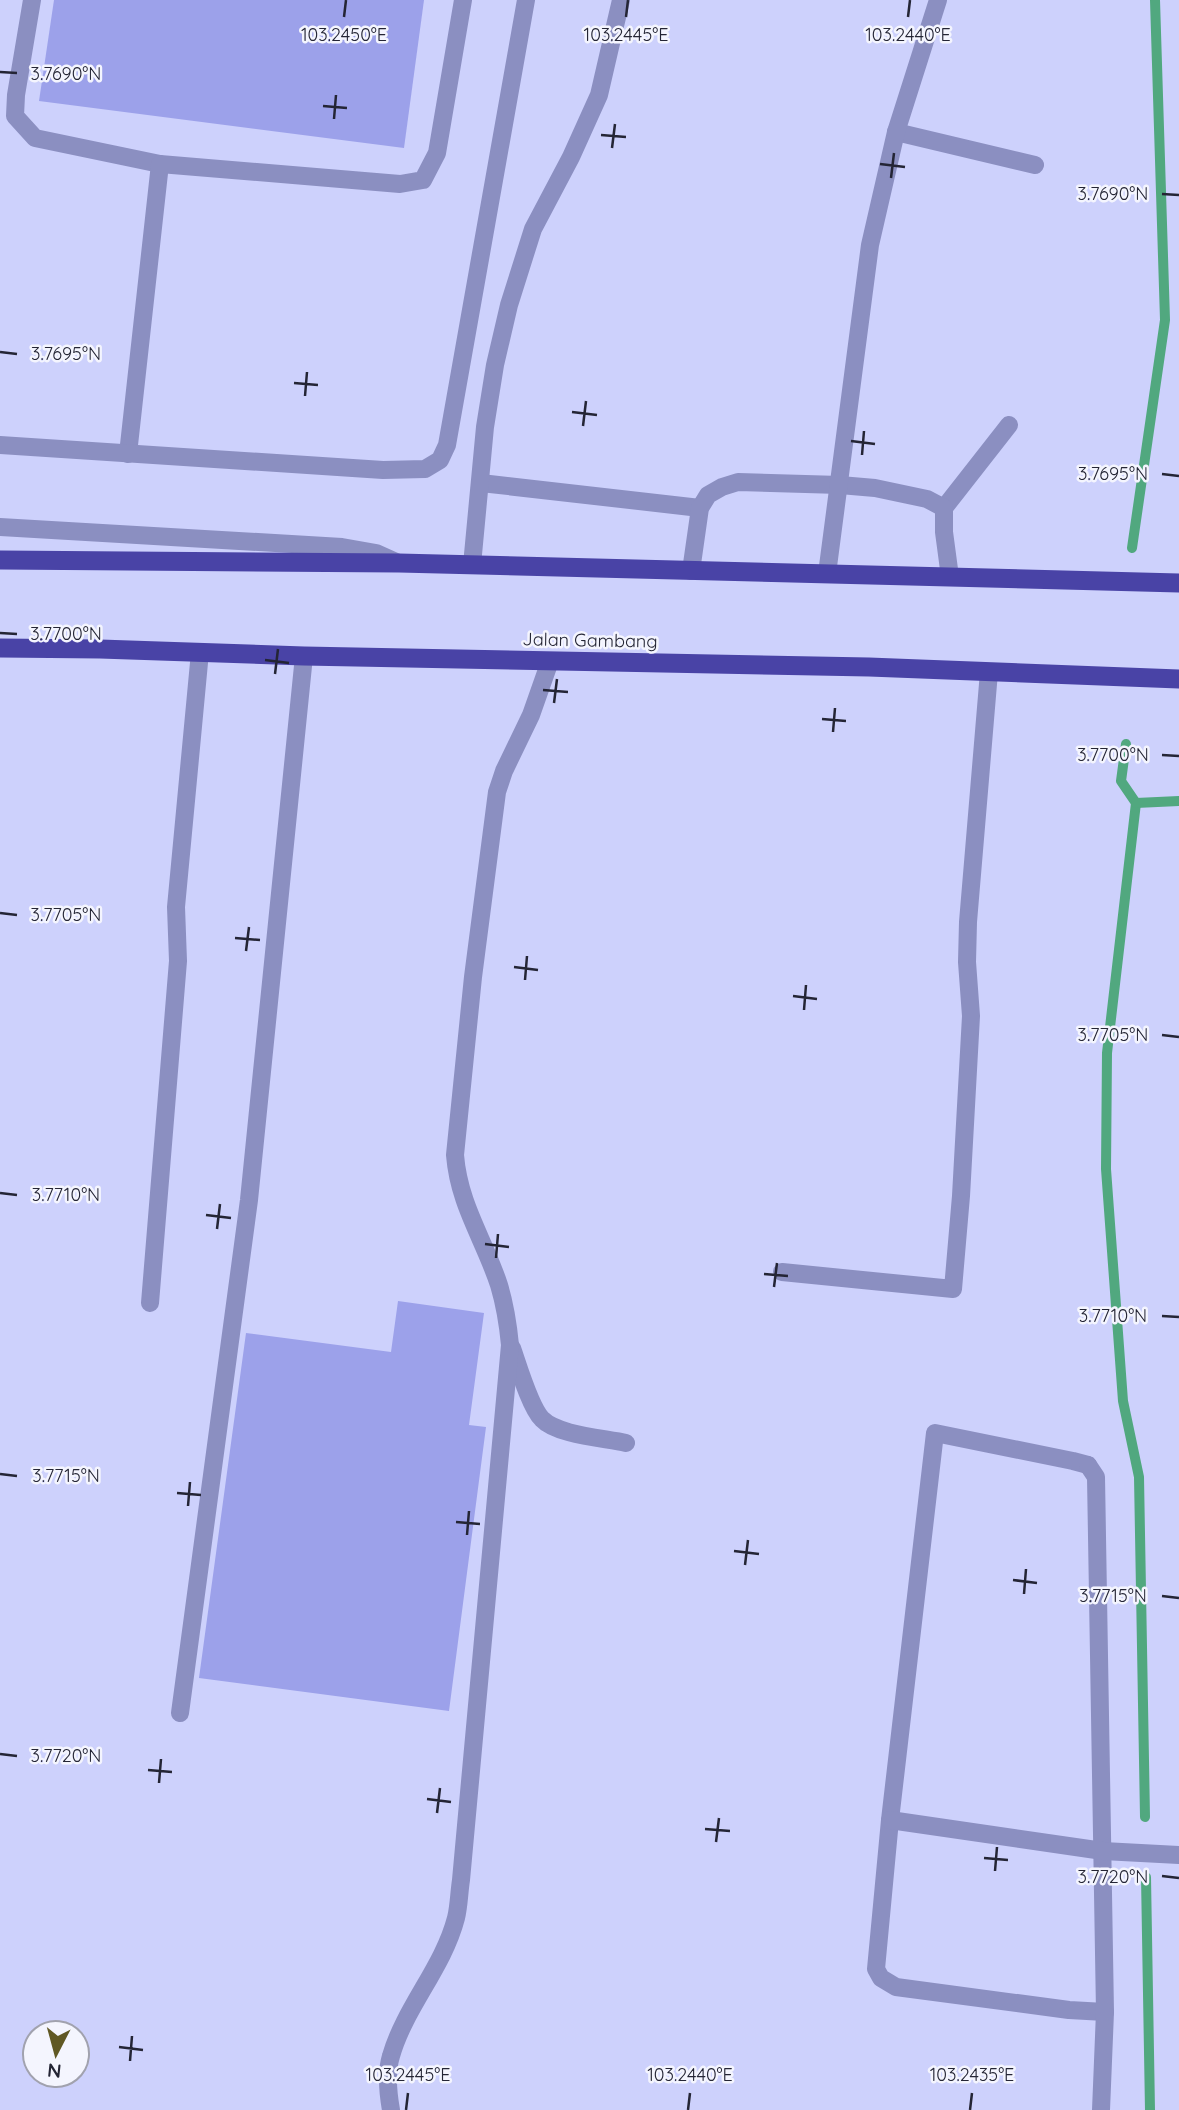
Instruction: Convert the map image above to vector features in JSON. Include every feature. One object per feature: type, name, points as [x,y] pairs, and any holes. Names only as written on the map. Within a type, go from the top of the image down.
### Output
[{"type":"highway","points":[[0,560],[399,563],[1179,583]]},
{"type":"highway","name":"Jalan Gambang","points":[[0,648],[869,667],[1179,679]]},
{"type":"street","points":[[32,0],[15,116],[35,138],[160,164],[400,184],[423,180],[437,153],[463,0]]},
{"type":"street","points":[[0,445],[383,470],[425,469],[440,460],[447,445],[526,0]]},
{"type":"street","points":[[472,565],[485,427],[495,365],[521,263],[533,229],[571,157],[599,95],[621,0]]},
{"type":"street","points":[[827,574],[870,245],[896,132],[938,0]]},
{"type":"street","points":[[896,132],[1035,165]]},
{"type":"street","points":[[128,454],[160,164]]},
{"type":"street","points":[[950,577],[944,509],[1009,425]]},
{"type":"street","points":[[691,570],[700,508],[708,495],[738,482],[839,485],[927,499],[944,509]]},
{"type":"street","points":[[481,483],[700,508]]},
{"type":"street","points":[[0,527],[342,547],[376,553],[399,563]]},
{"type":"street","points":[[150,1303],[178,961],[176,907],[200,652]]},
{"type":"street","points":[[180,1713],[249,1200],[304,656]]},
{"type":"street","points":[[391,2110],[388,2092],[390,2058],[456,1919],[468,1821],[510,1345],[507,1316],[498,1283],[464,1201],[457,1179],[455,1155],[473,977],[497,793],[504,771],[531,715],[550,661]]},
{"type":"street","points":[[782,1272],[953,1289],[971,1016],[968,922],[989,672]]},
{"type":"street","points":[[510,1345],[541,1419],[568,1432],[626,1443]]},
{"type":"street","points":[[1101,2110],[1105,2012],[1097,1477],[1088,1465],[935,1433],[890,1820],[876,1969],[881,1978],[896,1987],[1069,2010],[1105,2012]]},
{"type":"street","points":[[890,1820],[1103,1851],[1179,1855]]},
{"type":"building","points":[[54,0],[424,0],[404,148],[39,101]]},
{"type":"building","points":[[398,1301],[484,1313],[469,1425],[486,1427],[449,1711],[199,1678],[246,1333],[391,1352]]},
{"type":"waterway","points":[[1132,548],[1165,320],[1155,0]]},
{"type":"waterway","points":[[1126,744],[1121,781],[1136,803],[1107,1053],[1106,1169],[1123,1401],[1139,1477],[1145,1817]]},
{"type":"waterway","points":[[1136,803],[1179,801]]},
{"type":"waterway","points":[[1146,1877],[1150,2110]]}]
